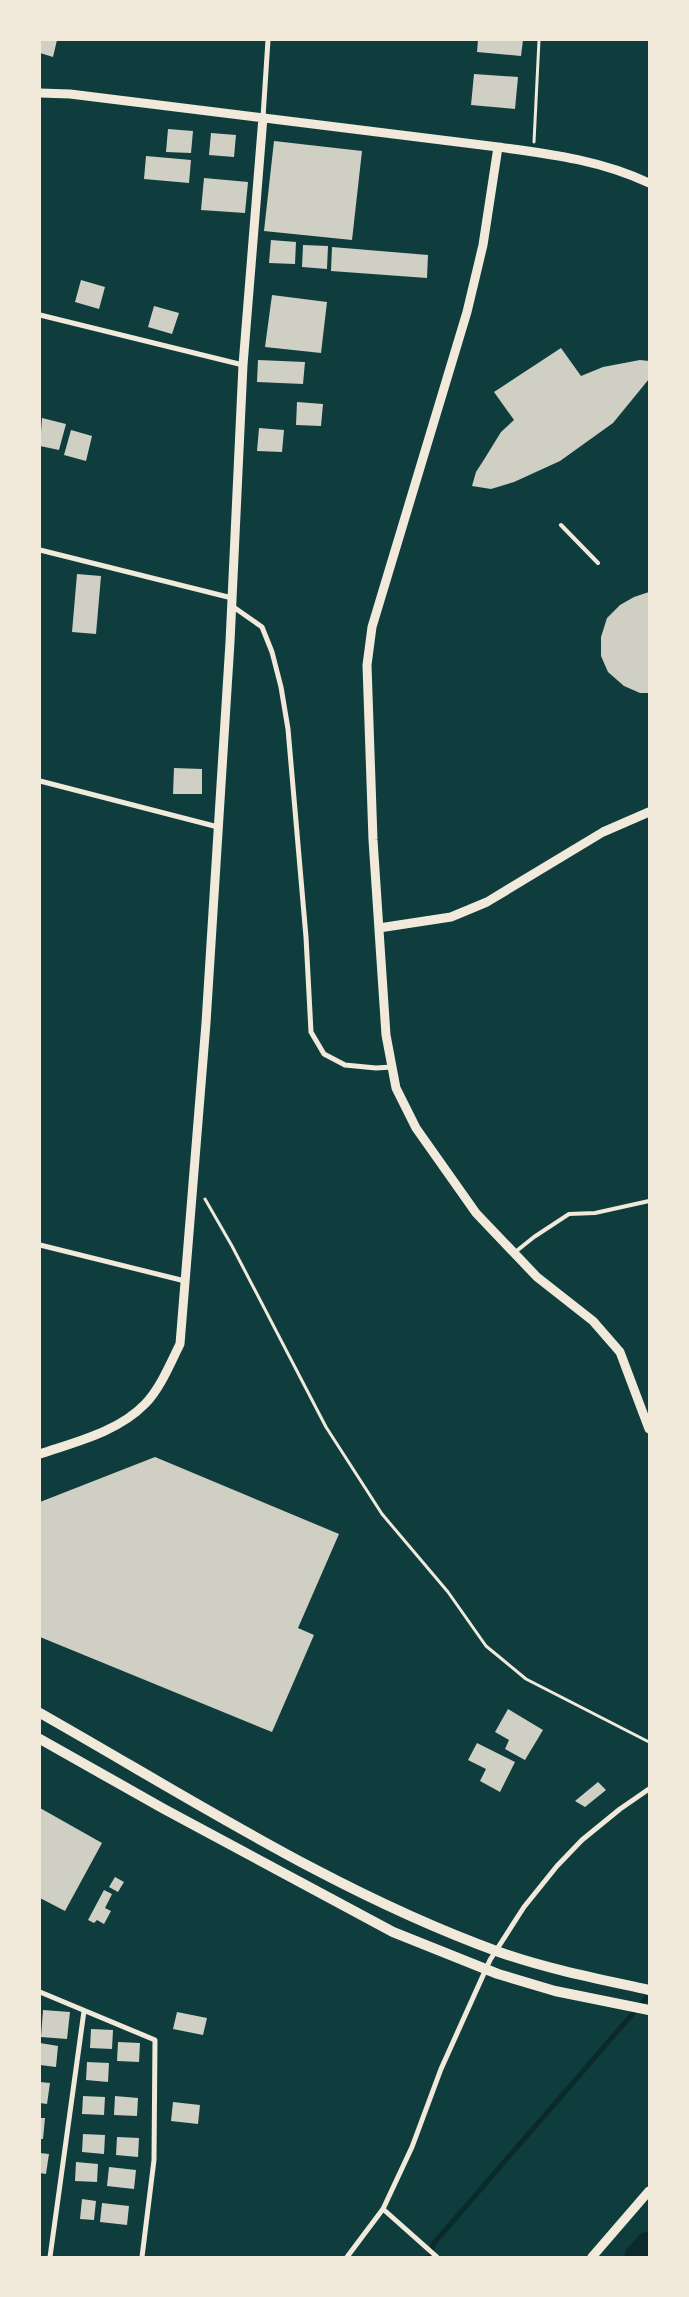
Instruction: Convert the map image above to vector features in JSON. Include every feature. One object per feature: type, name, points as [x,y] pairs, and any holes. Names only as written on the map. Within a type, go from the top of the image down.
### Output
[{"type":"main road","points":[[40,1713],[346,1886],[449,1933],[538,1964],[649,1990]]},
{"type":"main road","points":[[40,1739],[393,1932],[444,1954],[533,1985],[649,2010]]},
{"type":"street","points":[[40,1454],[114,1427],[145,1404],[164,1376],[180,1344],[218,827],[232,602],[243,365],[268,40]]},
{"type":"street","points":[[40,93],[70,94],[533,152],[586,160],[609,166],[649,183]]},
{"type":"street","points":[[498,147],[483,244],[467,312],[372,626],[368,665],[372,840],[386,1036],[396,1088],[416,1128],[476,1213],[537,1277],[593,1321],[620,1352],[649,1429]]},
{"type":"street","points":[[40,315],[243,365]]},
{"type":"street","points":[[40,550],[232,602],[262,627],[272,652],[288,729],[306,937],[311,1032],[324,1054],[345,1065],[376,1068],[392,1067]]},
{"type":"street","points":[[40,781],[218,827]]},
{"type":"street","points":[[379,928],[450,917],[486,902],[603,832],[649,812]]},
{"type":"street","points":[[40,1245],[185,1281]]},
{"type":"street","points":[[347,2257],[383,2209],[412,2147],[441,2069],[490,1960],[519,1915],[557,1866],[582,1840],[620,1809],[649,1789]]},
{"type":"street","points":[[40,1992],[155,2040],[154,2160],[142,2257]]},
{"type":"street","points":[[50,2257],[84,2011]]},
{"type":"street","points":[[592,2257],[649,2191]]},
{"type":"street","points":[[383,2209],[436,2257]]},
{"type":"lane","points":[[561,525],[598,563]]},
{"type":"lane","points":[[514,1253],[569,1214],[595,1214],[649,1201]]},
{"type":"path","points":[[533,152],[539,40]]},
{"type":"path","points":[[193,1179],[232,1246],[326,1428],[382,1514],[448,1592],[486,1646],[526,1679],[649,1742]]},
{"type":"building","points":[[40,40],[57,40],[53,57],[40,53]]},
{"type":"building","points":[[478,40],[523,40],[521,56],[477,52]]},
{"type":"building","points":[[474,74],[518,77],[515,109],[471,105]]},
{"type":"building","points":[[168,129],[193,131],[191,153],[166,152]]},
{"type":"building","points":[[211,133],[236,135],[234,157],[209,155]]},
{"type":"building","points":[[274,141],[362,151],[352,240],[264,231]]},
{"type":"building","points":[[146,156],[191,160],[189,183],[144,179]]},
{"type":"building","points":[[204,178],[248,182],[245,213],[201,210]]},
{"type":"building","points":[[271,240],[296,242],[295,264],[269,263]]},
{"type":"building","points":[[303,245],[328,246],[327,269],[302,267]]},
{"type":"building","points":[[332,247],[428,255],[427,278],[331,271]]},
{"type":"building","points":[[81,280],[105,287],[99,309],[75,302]]},
{"type":"building","points":[[272,295],[327,302],[321,353],[265,347]]},
{"type":"building","points":[[154,306],[179,313],[172,334],[148,327]]},
{"type":"building","points":[[561,348],[581,376],[603,367],[640,360],[649,361],[649,379],[613,423],[560,461],[514,482],[491,489],[472,486],[476,472],[501,432],[514,420],[494,392]]},
{"type":"building","points":[[258,360],[305,362],[303,384],[257,382]]},
{"type":"building","points":[[297,402],[323,404],[321,426],[296,425]]},
{"type":"building","points":[[42,418],[66,424],[59,450],[40,446]]},
{"type":"building","points":[[259,428],[284,430],[282,452],[257,451]]},
{"type":"building","points":[[71,430],[92,436],[86,461],[64,455]]},
{"type":"building","points":[[77,574],[101,576],[96,634],[72,632]]},
{"type":"building","points":[[649,592],[649,693],[640,693],[624,686],[608,672],[601,656],[601,637],[607,618],[620,605],[634,597]]},
{"type":"building","points":[[174,768],[202,769],[202,794],[173,794]]},
{"type":"building","points":[[155,1457],[339,1534],[298,1628],[314,1635],[272,1732],[40,1637],[40,1502]]},
{"type":"building","points":[[508,1709],[543,1730],[525,1760],[505,1749],[509,1740],[495,1732]]},
{"type":"building","points":[[477,1743],[515,1762],[500,1792],[480,1781],[486,1769],[468,1760]]},
{"type":"building","points":[[598,1782],[606,1790],[585,1807],[575,1801]]},
{"type":"building","points":[[40,1808],[102,1843],[65,1911],[40,1898]]},
{"type":"building","points":[[115,1877],[124,1882],[118,1892],[109,1887]]},
{"type":"building","points":[[104,1890],[112,1894],[105,1908],[111,1911],[104,1924],[97,1920],[94,1923],[88,1920]]},
{"type":"building","points":[[43,2010],[70,2012],[67,2039],[41,2037]]},
{"type":"building","points":[[177,2012],[207,2018],[203,2035],[173,2029]]},
{"type":"building","points":[[91,2029],[113,2030],[112,2049],[90,2048]]},
{"type":"building","points":[[118,2042],[140,2043],[139,2062],[117,2061]]},
{"type":"building","points":[[40,2043],[58,2046],[56,2067],[40,2065]]},
{"type":"building","points":[[87,2062],[109,2063],[108,2082],[86,2080]]},
{"type":"building","points":[[40,2082],[50,2083],[47,2104],[40,2103]]},
{"type":"building","points":[[83,2096],[105,2097],[104,2115],[82,2114]]},
{"type":"building","points":[[115,2096],[138,2098],[137,2116],[114,2115]]},
{"type":"building","points":[[173,2102],[200,2105],[198,2124],[171,2121]]},
{"type":"building","points":[[40,2118],[45,2118],[43,2139],[40,2139]]},
{"type":"building","points":[[83,2134],[105,2135],[104,2154],[82,2152]]},
{"type":"building","points":[[117,2137],[139,2138],[138,2157],[116,2155]]},
{"type":"building","points":[[40,2153],[49,2154],[46,2174],[40,2173]]},
{"type":"building","points":[[76,2162],[98,2164],[97,2182],[75,2181]]},
{"type":"building","points":[[109,2167],[136,2170],[134,2189],[107,2186]]},
{"type":"building","points":[[82,2199],[96,2201],[94,2220],[80,2219]]},
{"type":"building","points":[[102,2203],[129,2206],[127,2225],[100,2222]]},
{"type":"waterway","points":[[429,2257],[434,2243],[649,1995]]},
{"type":"waterway","points":[[639,2257],[649,2246]]}]
